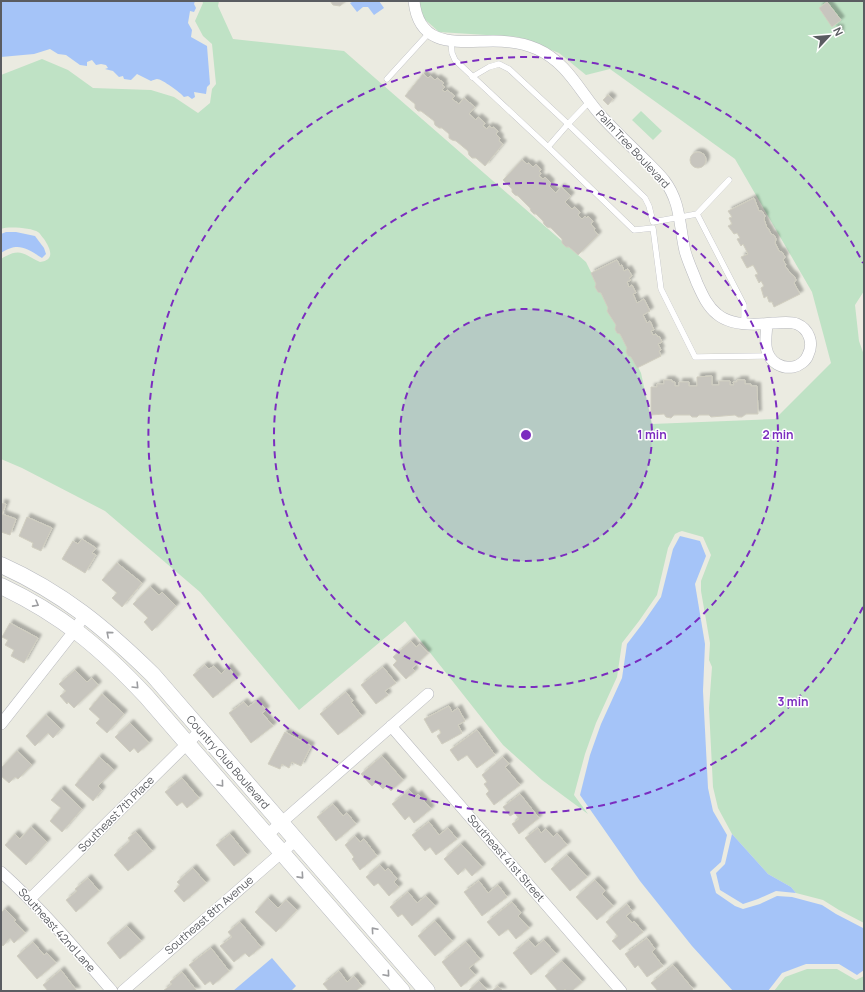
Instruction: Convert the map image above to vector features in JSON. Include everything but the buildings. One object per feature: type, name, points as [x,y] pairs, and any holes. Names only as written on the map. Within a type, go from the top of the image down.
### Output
[{"type":"main road","name":"Country Club Boulevard","points":[[1,565],[41,585],[85,614],[121,644],[153,675],[427,991]]},
{"type":"main road","name":"Country Club Boulevard","points":[[1,586],[42,607],[96,646],[119,668],[146,696],[400,990]]},
{"type":"street","points":[[414,1],[420,23],[429,33]]},
{"type":"street","name":"Palm Tree Boulevard","points":[[429,33],[441,40],[451,42],[506,41],[537,48],[564,68],[604,119],[664,180],[674,194],[680,217],[685,250],[704,298],[718,315],[731,321],[767,324]]},
{"type":"street","points":[[788,322],[796,323],[803,327],[808,333],[811,341],[811,349],[803,362],[788,368],[773,362],[768,356],[765,344],[767,324],[788,322]]},
{"type":"street","points":[[1,724],[75,630],[85,614]]},
{"type":"street","points":[[266,836],[428,694]]},
{"type":"street","name":"Southeast 41st Street","points":[[391,726],[621,991]]},
{"type":"street","name":"Southeast 7th Place","points":[[30,899],[201,730]]},
{"type":"street","name":"Southeast 8th Avenue","points":[[122,991],[296,840]]},
{"type":"street","name":"Southeast 42nd Lane","points":[[1,872],[30,899],[70,941],[112,991]]},
{"type":"street","points":[[400,990],[414,977]]},
{"type":"lane","points":[[387,79],[429,33]]},
{"type":"lane","points":[[451,42],[455,60],[634,230],[680,217],[697,214],[729,180]]},
{"type":"lane","points":[[472,77],[489,67],[499,64],[509,69],[645,198],[649,206],[653,225],[661,289],[695,357],[768,356]]},
{"type":"lane","points":[[548,147],[590,101]]},
{"type":"lane","points":[[697,214],[744,305],[744,323]]},
{"type":"green space","points":[[202,1],[219,1],[218,6],[233,39],[344,51],[586,262],[641,373],[652,424],[775,419],[831,363],[812,292],[735,159],[610,69],[586,75],[559,53],[518,37],[439,32],[420,15],[420,1],[864,1],[864,291],[855,305],[859,341],[864,355],[864,923],[823,900],[796,893],[791,887],[768,874],[732,834],[718,808],[713,787],[709,708],[712,667],[709,660],[710,643],[701,591],[701,581],[711,555],[703,537],[682,531],[675,534],[668,548],[657,595],[622,643],[617,677],[596,723],[585,754],[574,795],[588,814],[542,780],[503,745],[405,621],[299,710],[200,592],[105,511],[22,468],[1,459],[1,259],[13,253],[21,253],[40,262],[48,259],[50,256],[50,250],[40,234],[31,229],[1,229],[1,75],[42,59],[68,70],[93,88],[151,90],[174,97],[198,113],[210,103],[212,89],[216,84],[212,44],[203,36],[195,21],[203,3]]},
{"type":"green space","points":[[641,111],[662,131],[653,140],[632,120]]},
{"type":"green space","points":[[807,969],[837,969],[856,980],[864,976],[864,991],[774,991],[785,977]]},
{"type":"water","points":[[1,1],[195,1],[194,4],[196,8],[194,12],[190,11],[188,23],[192,30],[191,37],[207,46],[210,84],[207,87],[206,94],[194,92],[195,97],[192,99],[188,96],[184,97],[163,81],[157,79],[151,81],[137,74],[131,80],[124,79],[123,76],[119,77],[113,71],[105,69],[108,68],[106,65],[96,65],[92,60],[87,62],[87,66],[80,65],[66,55],[58,54],[50,49],[34,54],[1,57]]},
{"type":"water","points":[[354,1],[379,1],[384,8],[374,15],[368,7],[363,7],[357,12],[350,3]]},
{"type":"water","points":[[6,232],[16,232],[35,236],[44,248],[46,254],[42,258],[31,251],[17,247],[1,253],[1,234]]},
{"type":"water","points":[[680,536],[700,541],[706,556],[695,584],[705,644],[703,691],[708,788],[713,811],[727,835],[721,862],[710,872],[716,893],[735,906],[743,909],[760,904],[777,896],[792,897],[822,905],[863,928],[864,970],[857,975],[839,964],[806,964],[782,973],[768,991],[733,991],[692,946],[640,881],[580,795],[590,755],[601,724],[622,678],[627,644],[661,597],[673,549]]},
{"type":"water","points":[[732,834],[768,874],[791,887],[796,893],[776,891],[743,904],[720,890],[716,873],[725,864]]},
{"type":"water","points":[[272,958],[296,986],[291,991],[233,991]]}]
